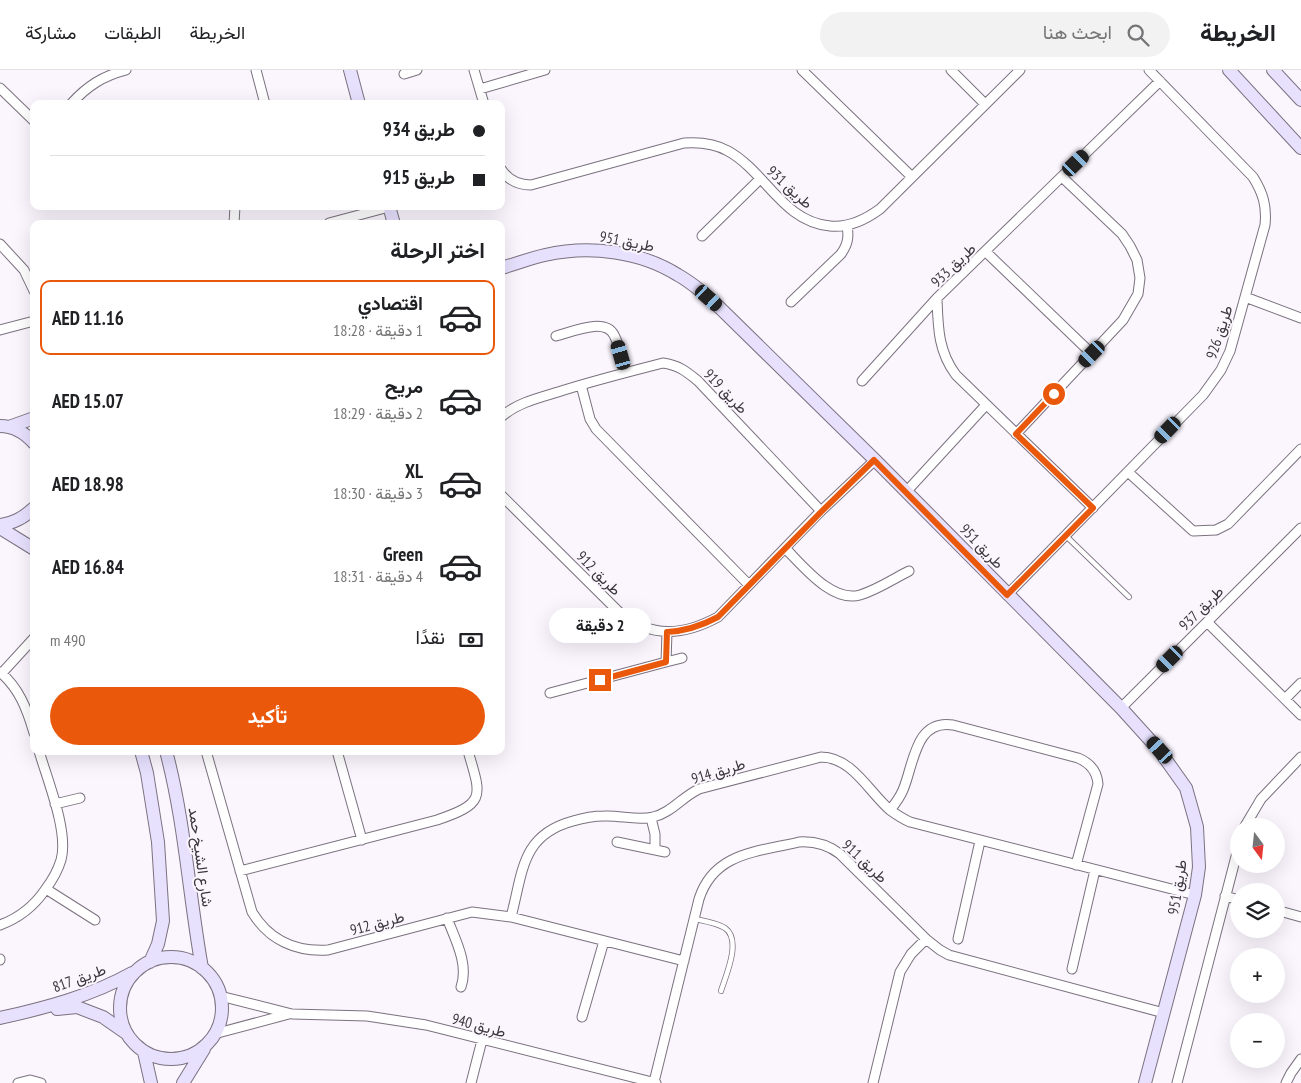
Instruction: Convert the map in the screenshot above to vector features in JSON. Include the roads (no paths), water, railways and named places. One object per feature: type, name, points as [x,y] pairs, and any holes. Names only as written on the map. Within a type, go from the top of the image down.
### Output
[{"type":"street","points":[[74,100],[81,92],[98,80],[126,70]]},
{"type":"street","points":[[256,70],[264,100]]},
{"type":"street","points":[[350,70],[358,100]]},
{"type":"street","points":[[404,74],[417,70]]},
{"type":"street","points":[[474,70],[483,100]]},
{"type":"street","points":[[480,89],[546,70]]},
{"type":"street","points":[[802,70],[912,177]]},
{"type":"street","points":[[951,70],[985,104]]},
{"type":"street","name":"طريق 931","points":[[505,173],[511,180],[524,185],[531,185],[695,142],[717,146],[737,156],[799,216],[822,226],[847,225],[859,222],[875,213],[1020,70]]},
{"type":"street","name":"طريق 926","points":[[1007,595],[1203,395],[1216,379],[1230,352],[1265,225],[1266,212],[1262,194],[1253,177],[1149,70]]},
{"type":"street","points":[[1229,70],[1301,148]]},
{"type":"street","points":[[1273,70],[1301,100]]},
{"type":"street","name":"طريق 933","points":[[1093,508],[956,375],[945,358],[939,338],[937,298],[1160,81]]},
{"type":"street","points":[[2,94],[30,118]]},
{"type":"street","points":[[1016,434],[1123,320],[1138,294],[1140,278],[1137,260],[1130,246],[1122,234],[1062,177]]},
{"type":"street","points":[[702,236],[760,179]]},
{"type":"street","points":[[340,220],[375,210]]},
{"type":"street","points":[[790,302],[841,254],[848,240],[847,225]]},
{"type":"street","points":[[0,244],[24,270],[30,282]]},
{"type":"street","name":"طريق 951","points":[[505,267],[546,255],[583,250],[599,251],[630,255],[646,260],[677,274],[698,288],[874,460],[1121,708],[1160,750],[1186,788],[1193,808],[1199,867],[1195,895],[1145,1083]]},
{"type":"street","points":[[986,252],[1092,354]]},
{"type":"street","points":[[1245,297],[1301,318]]},
{"type":"street","points":[[862,381],[937,298]]},
{"type":"street","points":[[0,330],[30,322]]},
{"type":"street","points":[[556,336],[599,325],[608,327],[616,337],[626,372]]},
{"type":"street","name":"طريق 919","points":[[505,411],[524,402],[581,384],[663,363],[674,364],[683,368],[698,381],[821,512]]},
{"type":"street","points":[[581,384],[590,419],[596,429],[749,585]]},
{"type":"street","points":[[906,492],[986,405]]},
{"type":"street","points":[[3,426],[30,419]]},
{"type":"street","points":[[3,426],[25,434],[30,438]]},
{"type":"street","points":[[1128,472],[1193,531],[1216,530],[1228,524],[1301,449]]},
{"type":"street","name":"طريق 912","points":[[505,499],[620,613],[633,623],[648,629],[667,632],[691,629],[718,617],[874,460]]},
{"type":"street","points":[[0,526],[11,523],[30,512]]},
{"type":"street","points":[[0,526],[30,546]]},
{"type":"street","name":"طريق 937","points":[[1121,708],[1301,528]]},
{"type":"street","points":[[785,548],[825,586],[841,595],[859,595],[909,571]]},
{"type":"street","points":[[1207,622],[1301,715]]},
{"type":"street","points":[[666,662],[667,632]]},
{"type":"street","points":[[30,642],[1,673],[16,688],[30,719]]},
{"type":"street","points":[[550,693],[682,658]]},
{"type":"street","points":[[1285,698],[1301,683]]},
{"type":"street","points":[[890,810],[904,789],[920,740],[928,730],[940,724],[953,724],[1078,758],[1088,764],[1096,773],[1098,784],[1076,865]]},
{"type":"street","points":[[0,925],[9,922],[34,905],[46,889],[62,859],[62,832],[40,755]]},
{"type":"street","points":[[142,755],[147,773],[158,842],[163,921],[158,944],[150,962]]},
{"type":"street","name":"شارع الشيخ حمد","points":[[167,755],[185,841],[194,921],[202,968]]},
{"type":"street","name":"طريق 912","points":[[207,755],[252,912],[271,935],[290,946],[316,951],[328,950],[472,912],[511,917],[684,961]]},
{"type":"street","points":[[338,755],[362,840]]},
{"type":"street","points":[[240,870],[437,820],[465,809],[478,794],[478,786],[469,755]]},
{"type":"street","points":[[1250,818],[1261,799],[1301,757]]},
{"type":"street","name":"طريق 914","points":[[511,917],[526,857],[534,843],[546,832],[559,825],[590,817],[651,818],[666,812],[689,794],[699,789],[821,758],[833,758],[844,763],[890,810],[910,822],[1195,895]]},
{"type":"street","points":[[55,804],[80,798]]},
{"type":"street","points":[[651,818],[655,834],[655,850]]},
{"type":"street","points":[[958,939],[980,841]]},
{"type":"street","points":[[617,842],[665,852]]},
{"type":"street","name":"طريق 911","points":[[655,1083],[702,890],[720,866],[738,857],[808,842],[825,845],[840,854],[926,939],[940,950],[959,958],[1164,1013]]},
{"type":"street","points":[[1072,969],[1095,870]]},
{"type":"street","points":[[1177,1083],[1231,873]]},
{"type":"street","points":[[46,889],[95,920]]},
{"type":"street","points":[[1225,896],[1230,897]]},
{"type":"street","points":[[1285,913],[1301,917]]},
{"type":"street","points":[[447,918],[463,963],[461,987]]},
{"type":"street","points":[[873,1083],[900,972],[911,954],[926,939]]},
{"type":"street","points":[[582,1017],[604,940]]},
{"type":"street","points":[[183,1083],[220,1022],[222,1009],[220,996],[214,980],[202,968],[190,961],[177,958],[163,958],[150,962],[135,971],[125,985],[120,1001],[120,1018],[126,1034],[134,1044],[144,1052],[160,1058],[176,1059],[192,1054],[206,1045]]},
{"type":"street","name":"طريق 817","points":[[0,1018],[32,1011],[109,986],[135,971]]},
{"type":"street","name":"طريق 940","points":[[220,996],[292,1014],[367,1016],[426,1025],[655,1083]]},
{"type":"street","name":"طريق 817","points":[[32,1011],[77,1007],[103,1016],[126,1034]]},
{"type":"street","name":"طريق 940","points":[[214,1034],[292,1014]]},
{"type":"street","points":[[471,1083],[482,1040]]},
{"type":"street","points":[[144,1052],[151,1083]]},
{"type":"street","points":[[1286,1083],[1301,1059]]},
{"type":"street","points":[[18,1083],[30,1080],[41,1083]]},
{"type":"lane","points":[[1065,536],[1128,597]]},
{"type":"lane","points":[[695,919],[723,927],[732,936],[733,948],[721,991]]}]
